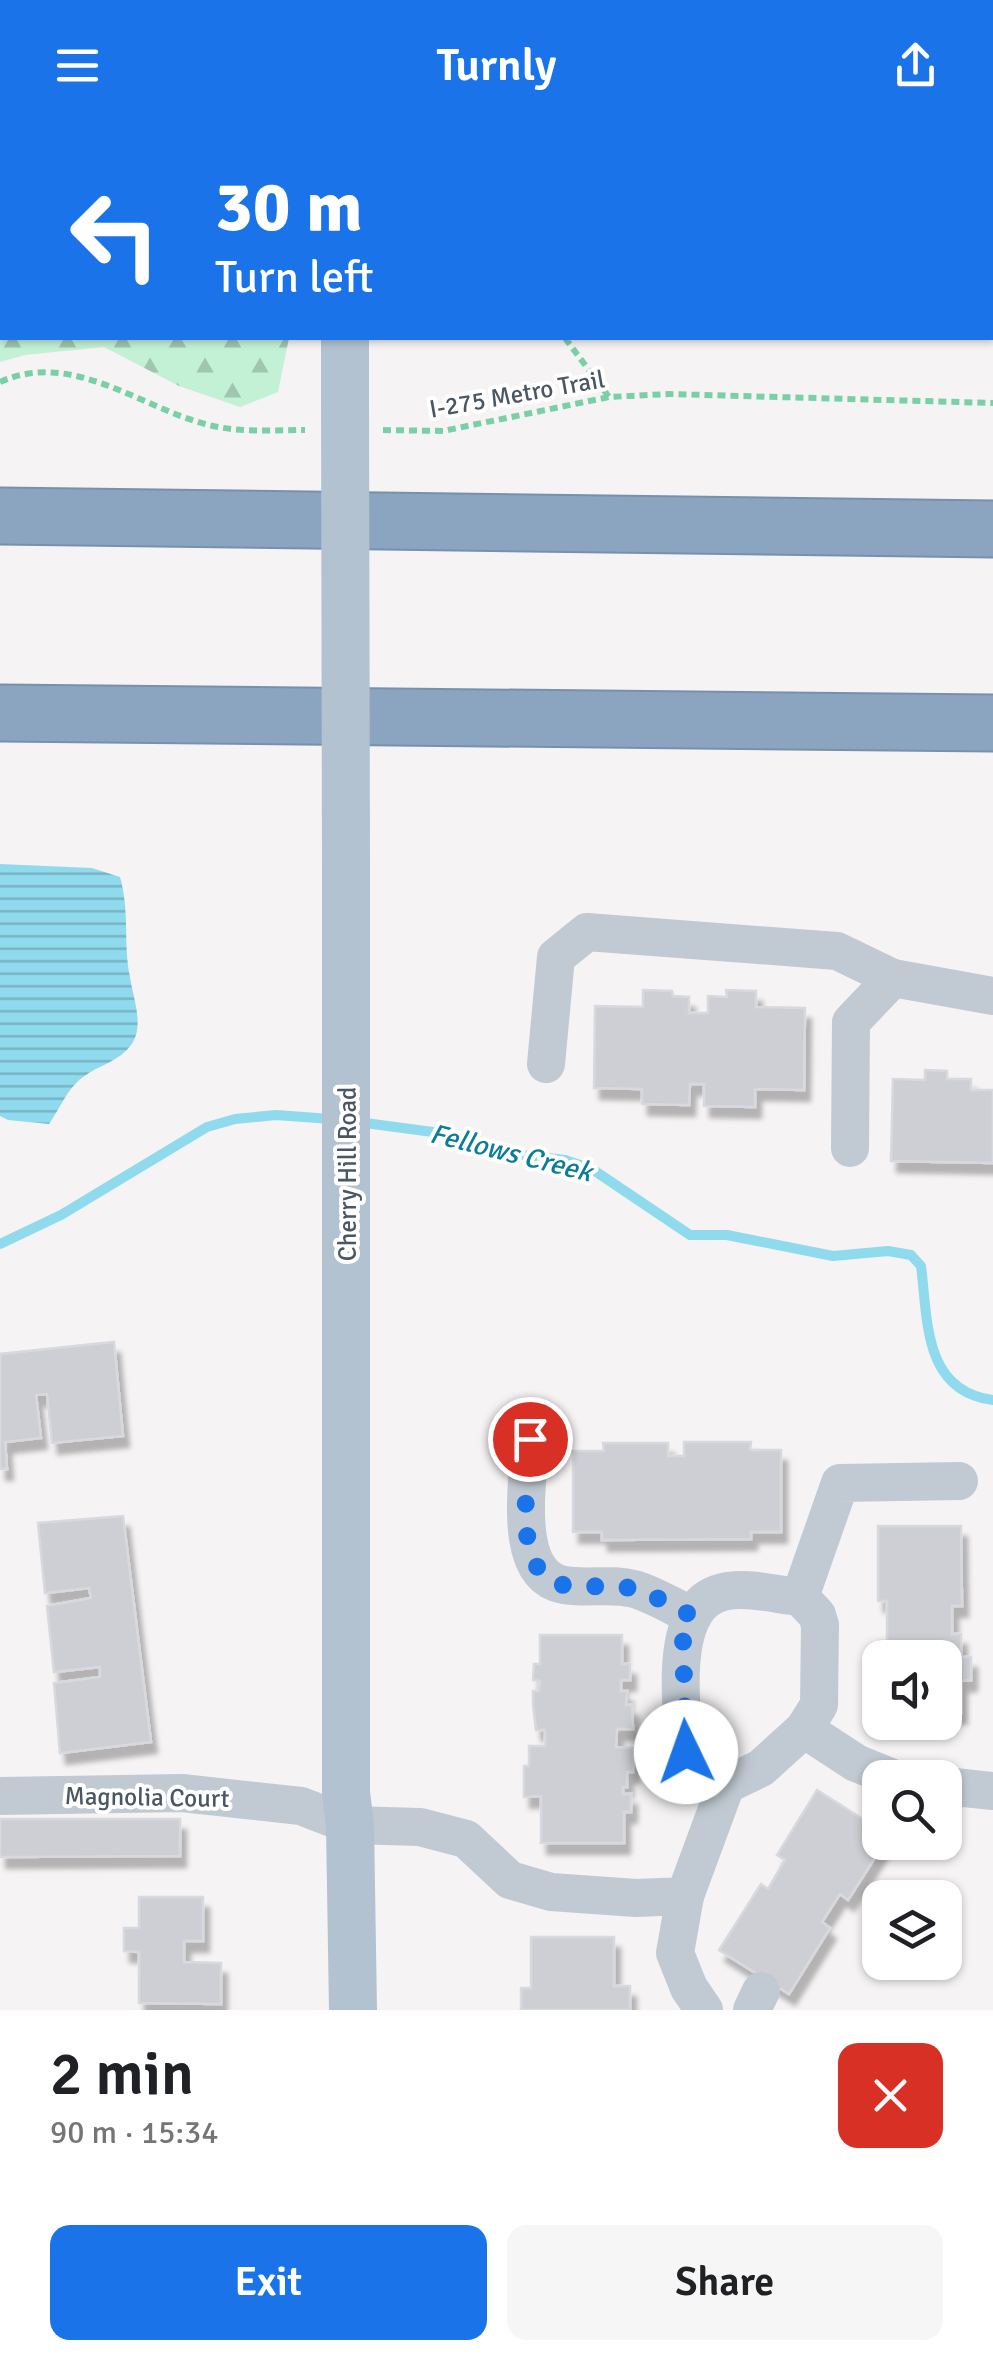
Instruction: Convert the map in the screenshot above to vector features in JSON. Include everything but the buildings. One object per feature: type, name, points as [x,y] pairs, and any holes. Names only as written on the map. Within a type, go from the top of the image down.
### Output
[{"type":"highway","points":[[0,516],[993,529]]},
{"type":"highway","points":[[0,713],[993,723]]},
{"type":"main road","name":"Cherry Hill Road","points":[[345,340],[357,411],[346,862],[346,1793],[353,2010]]},
{"type":"street","points":[[546,1064],[556,957],[587,932],[837,952],[893,978],[993,996]]},
{"type":"street","points":[[850,1148],[852,1022],[893,978]]},
{"type":"street","points":[[530,1439],[526,1536],[538,1569],[563,1585],[634,1589],[691,1615]]},
{"type":"street","points":[[800,1597],[840,1483],[959,1481]]},
{"type":"street","points":[[704,2010],[689,1988],[675,1953],[685,1896],[726,1785],[761,1768],[804,1729],[819,1705],[820,1625],[817,1615],[800,1597],[728,1590],[706,1597],[691,1615],[683,1641],[686,1752],[692,1764],[726,1785]]},
{"type":"street","points":[[804,1729],[862,1765]]},
{"type":"street","points":[[962,1787],[993,1790]]},
{"type":"street","name":"Magnolia Court","points":[[0,1796],[182,1793],[301,1806],[350,1825],[420,1827],[466,1839],[510,1880],[551,1892],[685,1896]]},
{"type":"path","points":[[566,340],[610,398]]},
{"type":"path","points":[[0,382],[38,371],[71,373],[207,425],[239,430],[313,430]]},
{"type":"path","name":"I-275 Metro Trail","points":[[357,411],[443,431],[610,398],[669,394],[993,404]]},
{"type":"green space","points":[[0,340],[289,340],[278,392],[240,407],[179,386],[104,347],[25,355],[0,362]]},
{"type":"water","points":[[0,864],[92,868],[120,877],[123,890],[128,964],[138,1021],[135,1037],[121,1055],[74,1085],[49,1124],[0,1116]]},
{"type":"waterway","name":"Fellows Creek","points":[[0,1244],[61,1215],[207,1127],[235,1119],[276,1115],[331,1119]]},
{"type":"waterway","name":"Fellows Creek","points":[[358,1122],[440,1133],[506,1153],[565,1160],[592,1169],[690,1235],[727,1235],[833,1256],[888,1251],[911,1255],[921,1266],[928,1330],[941,1368],[953,1383],[970,1394],[993,1400]]},
{"type":"route","points":[[530,1439],[526,1536],[538,1569],[563,1585],[634,1589],[691,1615],[683,1641],[686,1752]]}]
